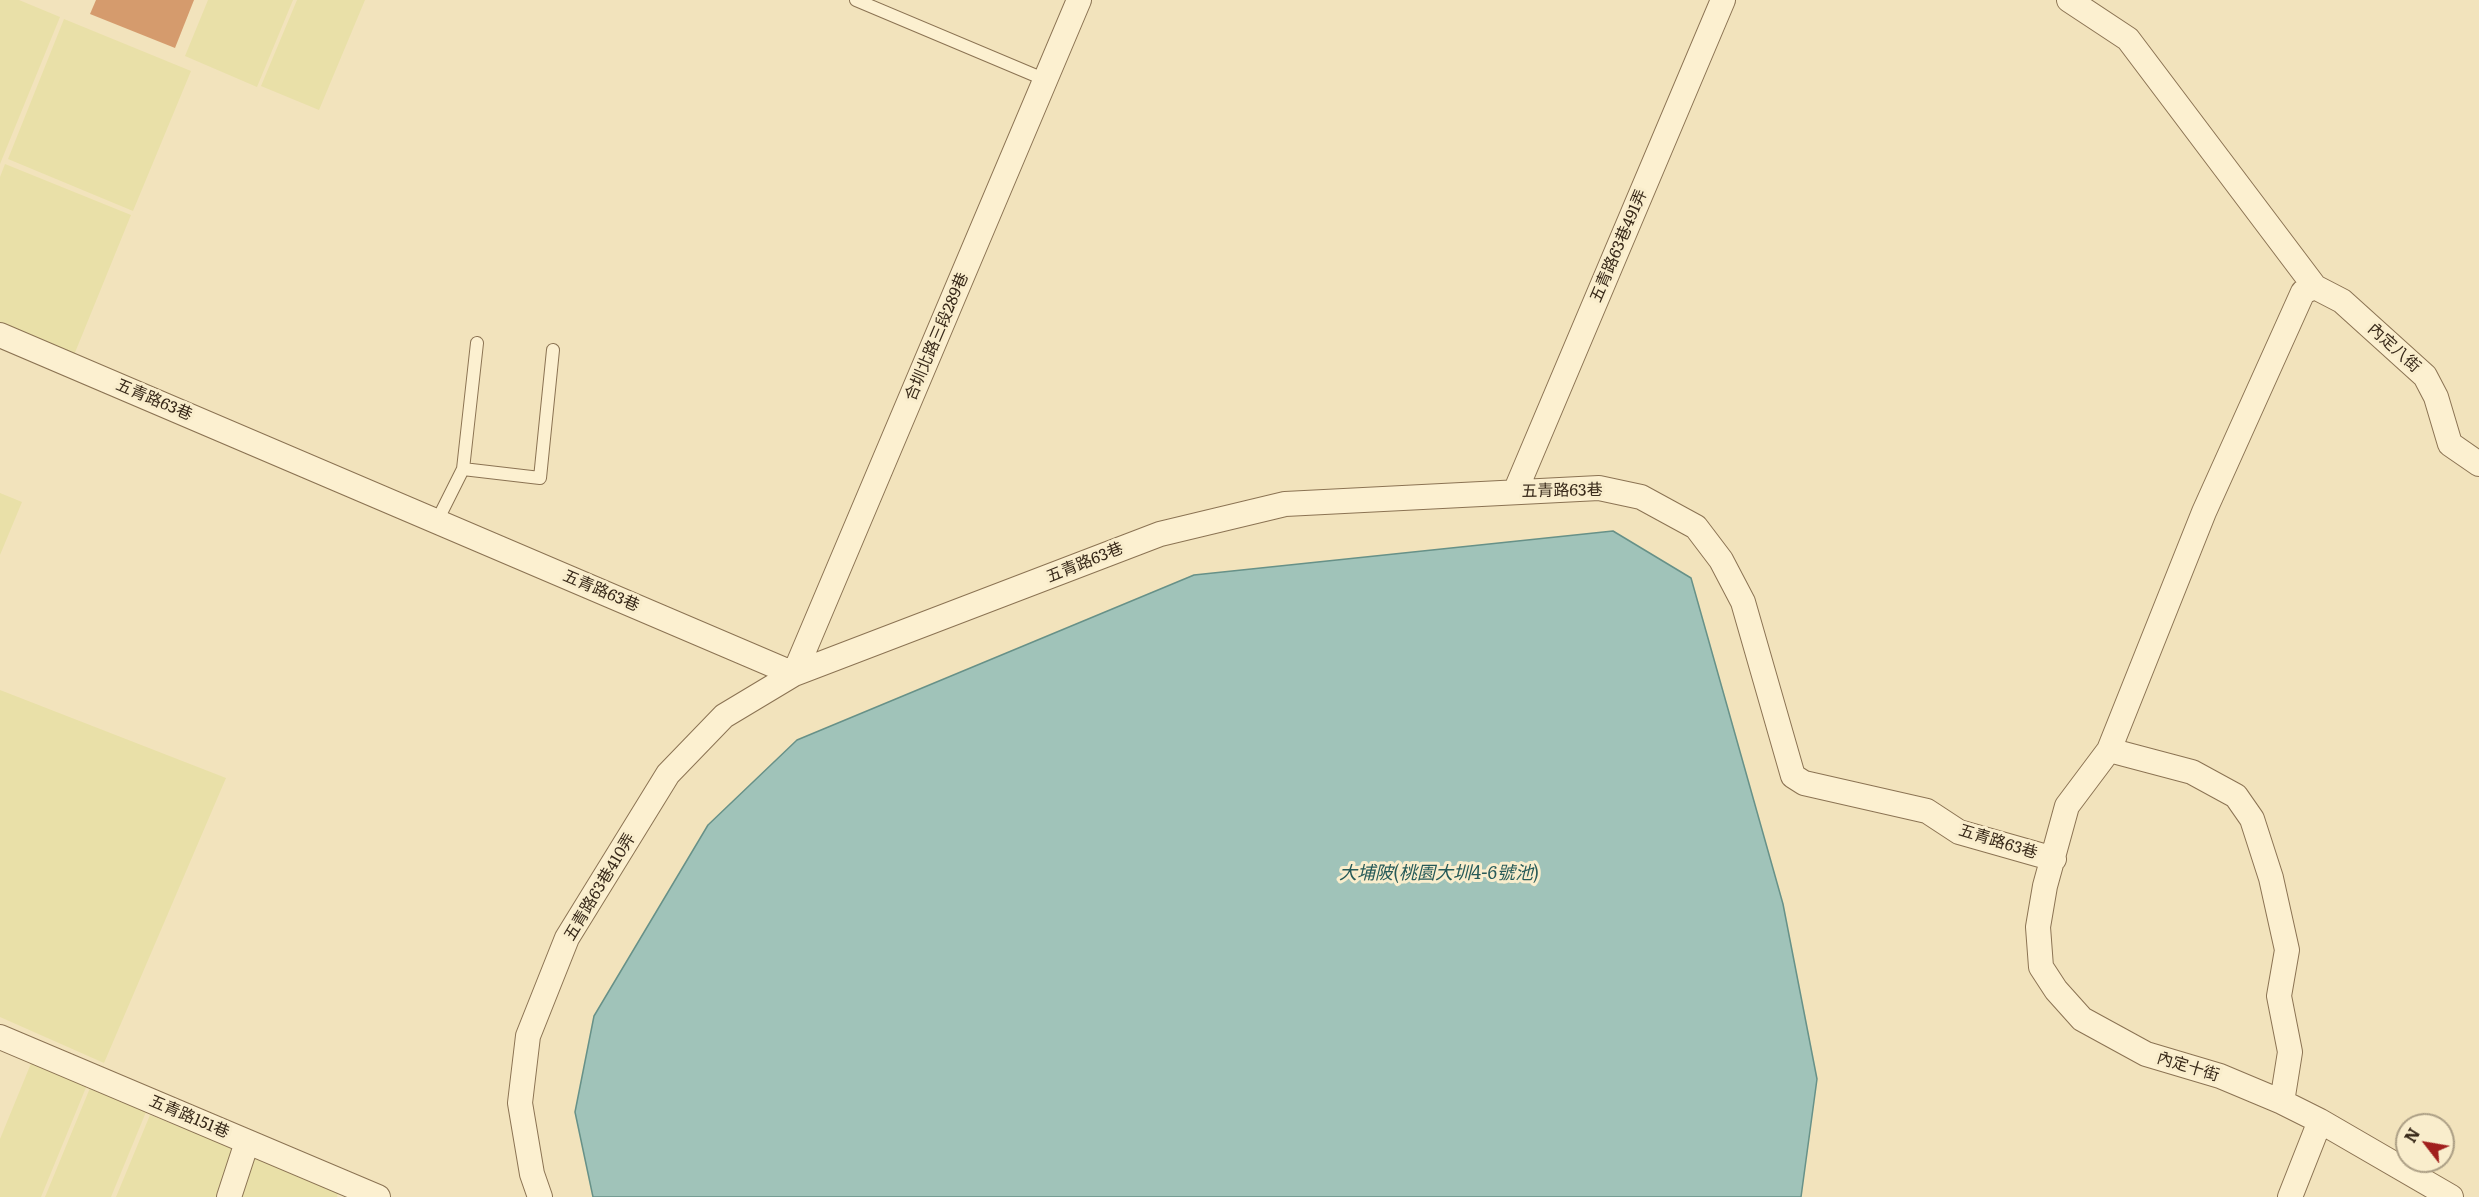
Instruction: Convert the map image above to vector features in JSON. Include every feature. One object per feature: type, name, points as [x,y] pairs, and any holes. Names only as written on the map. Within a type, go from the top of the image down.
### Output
[{"type":"street","name":"合圳北路三段289巷","points":[[794,674],[1079,0]]},
{"type":"street","name":"五青路63巷491弄","points":[[1515,492],[1724,0]]},
{"type":"street","points":[[2069,0],[2128,39],[2309,290]]},
{"type":"street","name":"內定八街","points":[[2309,290],[2342,302],[2425,376],[2436,397],[2450,444],[2479,464]]},
{"type":"street","name":"內定十街","points":[[2309,290],[2204,512],[2109,750],[2067,806],[2045,886],[2038,927],[2041,967],[2062,998],[2082,1019],[2146,1054],[2220,1076],[2282,1102],[2320,1121],[2451,1197]]},
{"type":"street","name":"五青路63巷","points":[[0,335],[794,674],[1160,534],[1285,504],[1599,488],[1641,497],[1696,527],[1721,560],[1743,602],[1793,776],[1804,783],[1928,811],[1959,832],[2054,859]]},
{"type":"street","name":"五青路63巷410弄","points":[[540,1197],[532,1174],[520,1103],[528,1036],[567,938],[668,774],[724,716],[794,674]]},
{"type":"street","points":[[2109,750],[2192,772],[2236,796],[2252,819],[2271,878],[2287,950],[2280,996],[2290,1052],[2282,1102]]},
{"type":"street","name":"五青路151巷","points":[[0,1037],[378,1197]]},
{"type":"street","points":[[2290,1197],[2320,1121]]},
{"type":"street","points":[[229,1197],[247,1142]]},
{"type":"lane","points":[[856,0],[1046,80]]},
{"type":"lane","points":[[437,520],[463,469],[477,343]]},
{"type":"lane","points":[[463,469],[540,478],[553,350]]},
{"type":"shaded area","points":[[0,0],[19,0],[60,17],[0,164]]},
{"type":"shaded area","points":[[208,0],[293,0],[257,87],[185,56]]},
{"type":"shaded area","points":[[297,0],[365,0],[319,110],[261,86]]},
{"type":"shaded area","points":[[64,19],[191,71],[133,211],[8,159]]},
{"type":"shaded area","points":[[5,164],[131,215],[74,355],[0,324],[0,177]]},
{"type":"shaded area","points":[[0,493],[22,502],[0,555]]},
{"type":"shaded area","points":[[0,690],[226,778],[104,1063],[0,1017]]},
{"type":"shaded area","points":[[32,1061],[87,1085],[41,1197],[0,1197],[0,1139]]},
{"type":"shaded area","points":[[90,1088],[146,1112],[111,1197],[45,1197]]},
{"type":"shaded area","points":[[150,1115],[236,1149],[220,1197],[116,1197]]},
{"type":"shaded area","points":[[253,1157],[338,1193],[337,1197],[240,1197]]},
{"type":"water","name":"大埔陂(桃園大圳4-6號池)","points":[[1613,531],[1691,578],[1783,904],[1817,1079],[1801,1197],[593,1197],[575,1112],[594,1016],[708,825],[797,740],[1194,575]]},
{"type":"building","points":[[96,0],[194,0],[175,48],[90,14]]}]
